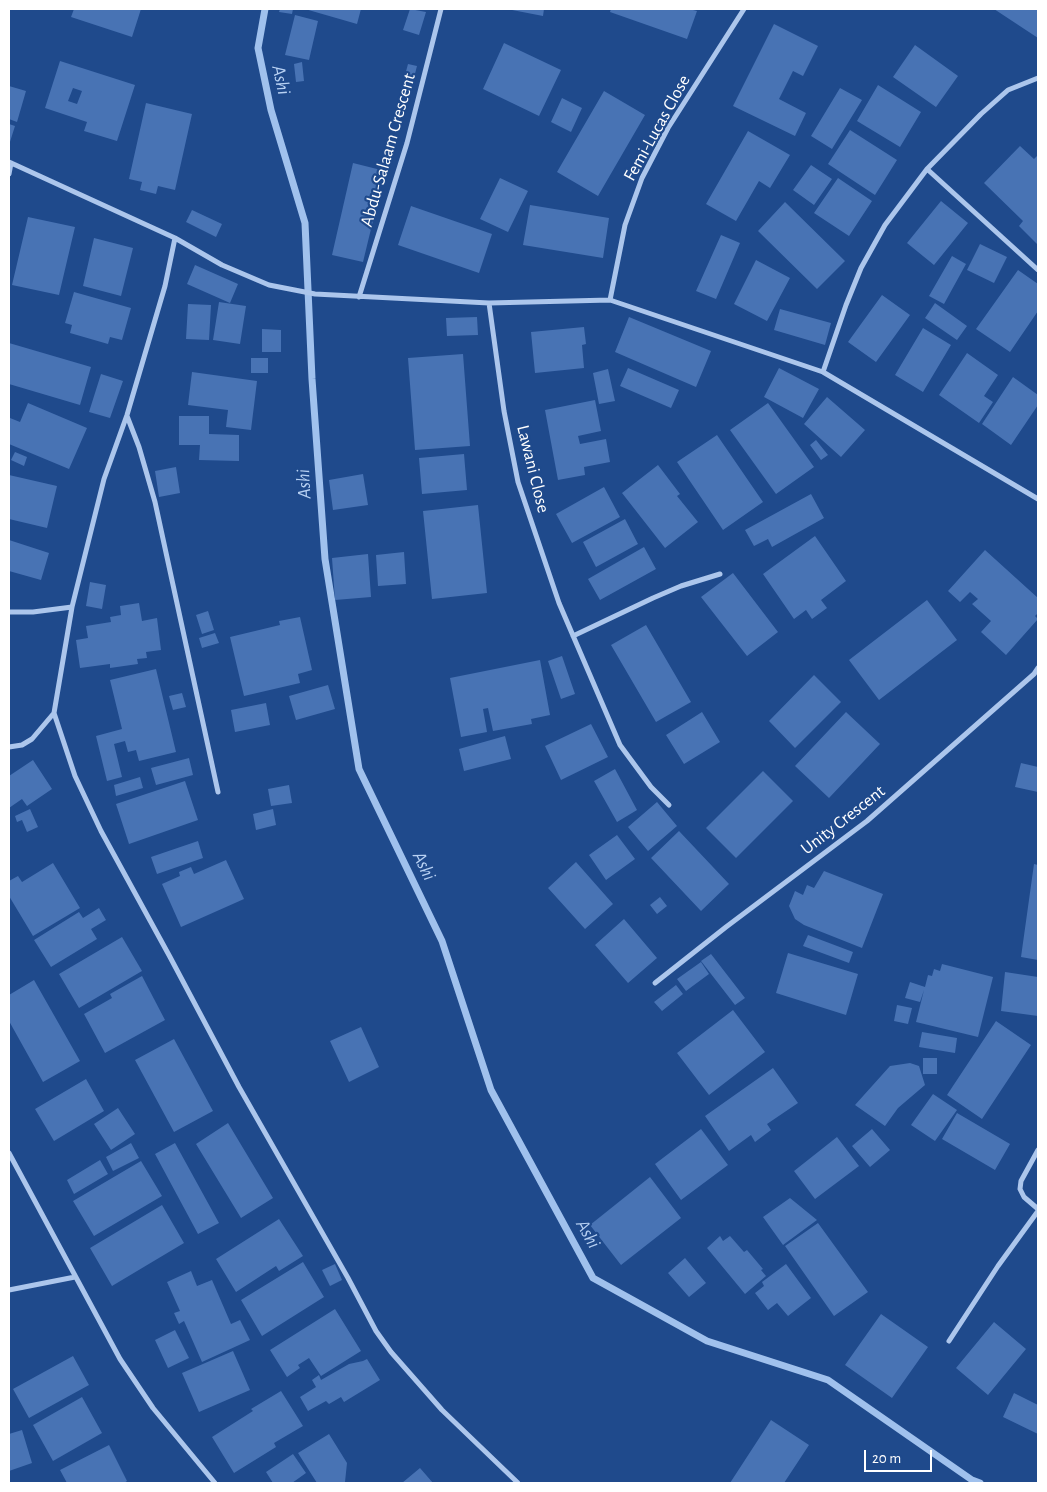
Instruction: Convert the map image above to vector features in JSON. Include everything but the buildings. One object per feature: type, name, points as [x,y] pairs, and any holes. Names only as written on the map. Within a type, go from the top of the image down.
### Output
[{"type":"street","name":"Abdu-Salaam Crescent","points":[[359,297],[407,143],[440,9]]},
{"type":"street","name":"Femi-Lucas Close","points":[[610,300],[626,226],[642,178],[668,128],[744,9]]},
{"type":"street","points":[[822,372],[862,268],[885,225],[927,169],[981,114],[1008,90],[1038,78]]},
{"type":"street","points":[[9,174],[10,162],[175,238],[222,265],[269,285],[315,294],[489,303],[610,300],[822,372],[1038,499]]},
{"type":"street","points":[[927,169],[1038,270]]},
{"type":"street","points":[[175,238],[165,286],[126,416],[104,479],[72,607],[54,713],[75,776],[100,831],[170,956],[239,1087],[348,1278],[376,1331],[391,1352],[442,1410],[518,1483]]},
{"type":"street","name":"Lawani Close","points":[[489,303],[504,411],[518,482],[559,603],[620,745],[650,787],[669,805]]},
{"type":"street","points":[[126,416],[140,447],[155,502],[218,792]]},
{"type":"street","points":[[573,636],[681,586],[720,574]]},
{"type":"street","points":[[9,612],[33,612],[72,607]]},
{"type":"street","name":"Unity Crescent","points":[[655,983],[726,926],[867,821],[1036,674],[1038,668]]},
{"type":"street","points":[[9,747],[22,745],[32,739],[54,713]]},
{"type":"street","points":[[950,1341],[998,1266],[1038,1210],[1024,1197],[1020,1189],[1021,1182],[1038,1150]]},
{"type":"street","points":[[9,1153],[120,1358],[153,1408],[215,1483]]},
{"type":"street","points":[[9,1290],[75,1277]]},
{"type":"waterway","name":"Ashi","points":[[265,9],[258,48],[271,110],[305,223],[312,379],[325,559],[359,769],[442,941],[491,1090],[593,1278],[707,1341],[828,1380],[972,1480],[980,1483]]}]
